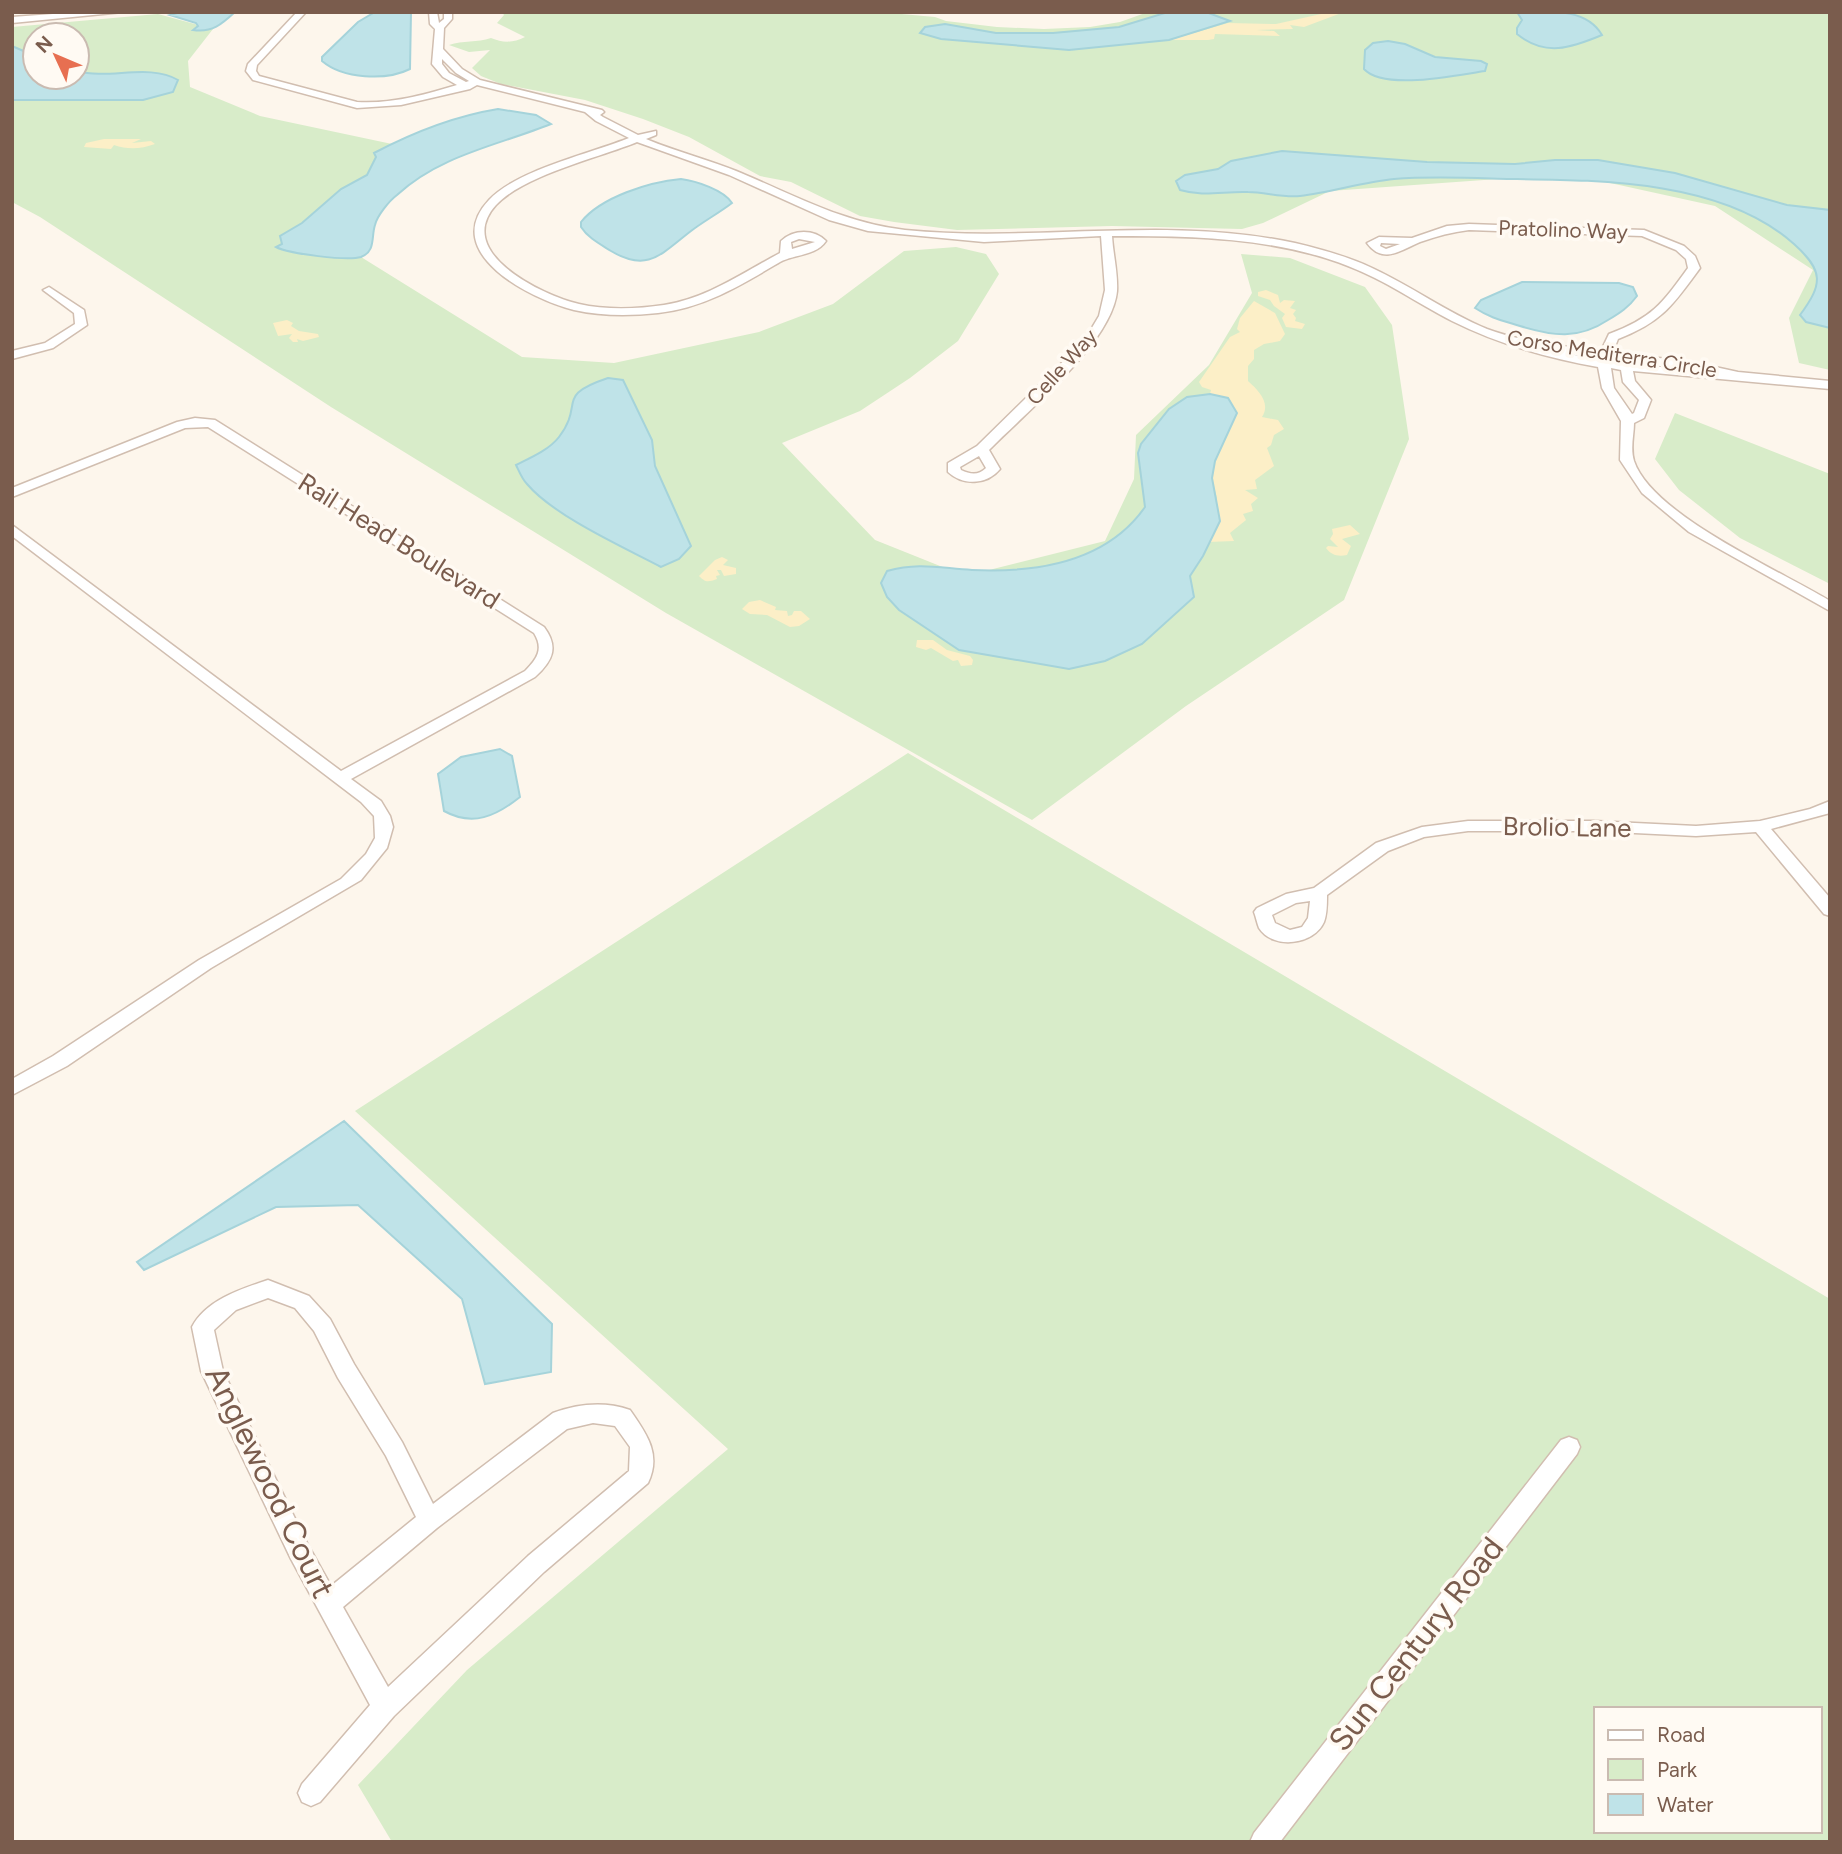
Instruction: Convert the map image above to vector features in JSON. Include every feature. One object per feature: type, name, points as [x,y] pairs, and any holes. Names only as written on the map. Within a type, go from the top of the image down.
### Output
[{"type":"street","points":[[12,20],[118,12]]},
{"type":"street","points":[[303,12],[253,64],[252,73],[256,78],[365,106],[395,104],[467,82]]},
{"type":"street","points":[[433,12],[434,24],[440,28]]},
{"type":"street","points":[[448,12],[448,19],[440,28],[438,67],[467,82]]},
{"type":"street","name":"Corso Mediterra Circle","points":[[467,82],[497,96],[547,101],[589,110],[605,122],[649,137],[690,160],[717,167],[813,211],[848,223],[917,236],[984,239],[1212,237],[1269,242],[1352,263],[1487,333],[1606,360],[1706,377],[1738,376],[1830,385]]},
{"type":"street","points":[[649,137],[527,180],[497,198],[478,223],[477,236],[485,254],[520,282],[545,297],[590,309],[633,311],[666,309],[711,297],[736,286],[786,254]]},
{"type":"street","name":"Pratolino Way","points":[[1413,241],[1447,229],[1605,230],[1644,233],[1680,248],[1691,258],[1694,268],[1663,310],[1631,330],[1613,337],[1606,360]]},
{"type":"street","name":"Celle Way","points":[[982,449],[1089,343],[1105,316],[1111,290],[1108,269],[1102,264],[1101,237]]},
{"type":"street","points":[[12,355],[38,350],[71,334],[81,325],[80,312],[49,290]]},
{"type":"street","points":[[1628,421],[1640,415],[1645,400],[1629,382],[1625,362],[1625,346],[1631,330]]},
{"type":"street","points":[[1606,360],[1607,387],[1628,421],[1624,450],[1630,466],[1672,511],[1703,535],[1790,581],[1830,607]]},
{"type":"street","name":"Rail Head Boulevard","points":[[12,493],[181,425],[211,423],[529,624],[546,638],[547,656],[530,674],[340,778]]},
{"type":"street","points":[[12,529],[375,805],[384,824],[381,842],[365,867],[334,891],[205,964],[60,1061],[12,1088]]},
{"type":"street","name":"Brolio Lane","points":[[1319,892],[1382,847],[1422,832],[1468,826],[1594,826],[1696,831],[1760,827],[1815,813],[1830,806]]},
{"type":"street","points":[[1760,827],[1781,848],[1830,910]]},
{"type":"street","name":"Anglewood Court","points":[[385,1707],[328,1604],[212,1371],[203,1327],[229,1304],[268,1289],[302,1302],[322,1325],[346,1371],[394,1448],[429,1520]]},
{"type":"street","points":[[311,1793],[385,1707],[536,1564],[640,1476],[641,1446],[622,1417],[593,1413],[561,1420],[429,1520],[328,1604]]},
{"type":"street","name":"Sun Century Road","points":[[1263,1842],[1569,1447]]},
{"type":"green space","points":[[502,12],[879,12],[935,17],[946,21],[997,27],[1044,29],[1090,27],[1120,22],[1148,12],[1830,12],[1830,370],[1799,363],[1789,318],[1813,270],[1715,206],[1569,174],[1330,191],[1263,223],[1242,229],[1112,226],[957,230],[894,222],[860,216],[791,182],[760,176],[689,137],[643,119],[585,100],[501,84],[481,76],[472,68],[490,50],[469,52],[449,45],[491,38],[512,41],[525,37],[497,23],[504,15]]},
{"type":"green space","points":[[158,14],[213,29],[188,61],[190,87],[260,116],[392,144],[375,153],[376,157],[367,175],[341,189],[302,223],[280,236],[282,244],[293,252],[322,257],[361,257],[522,357],[614,363],[759,332],[833,304],[904,251],[956,247],[986,254],[999,274],[958,341],[910,378],[860,411],[782,443],[875,540],[965,576],[1105,541],[1134,479],[1136,435],[1209,365],[1252,293],[1241,254],[1290,258],[1365,287],[1392,325],[1409,439],[1344,600],[1186,706],[1032,820],[666,613],[331,407],[40,217],[12,202],[12,27],[21,26],[21,91],[91,91],[91,21],[79,21]]},
{"type":"green space","points":[[1675,413],[1830,474],[1830,584],[1740,538],[1679,490],[1655,459]]},
{"type":"green space","points":[[908,753],[1830,1299],[1830,1842],[392,1842],[358,1785],[467,1670],[728,1449],[355,1111]]},
{"type":"sand","points":[[1330,12],[1344,12],[1304,27],[1290,25],[1293,29],[1256,30],[1274,31],[1280,36],[1215,34],[1214,39],[1208,40],[1170,40],[1228,23],[1276,24]]},
{"type":"sand","points":[[104,139],[141,139],[132,143],[151,141],[155,144],[134,148],[114,145],[111,149],[84,147],[86,143]]},
{"type":"sand","points":[[1266,290],[1278,295],[1280,303],[1284,300],[1295,301],[1290,308],[1296,310],[1293,314],[1295,321],[1305,324],[1302,329],[1286,327],[1282,318],[1285,314],[1270,300],[1258,296],[1258,292]]},
{"type":"sand","points":[[1254,301],[1275,313],[1285,334],[1280,341],[1264,344],[1254,350],[1254,359],[1248,366],[1248,381],[1260,393],[1264,402],[1262,417],[1278,420],[1284,429],[1274,435],[1267,448],[1274,466],[1255,480],[1257,489],[1245,490],[1258,498],[1251,504],[1253,511],[1243,514],[1246,520],[1230,533],[1234,541],[1208,542],[1217,498],[1212,478],[1215,461],[1227,434],[1228,398],[1210,394],[1211,390],[1202,387],[1199,382],[1230,337],[1240,332],[1237,329],[1240,318]]},
{"type":"sand","points":[[287,320],[299,331],[318,334],[319,337],[303,341],[297,339],[298,342],[293,342],[289,338],[292,334],[278,336],[273,323]]},
{"type":"sand","points":[[1350,525],[1360,534],[1342,539],[1351,546],[1347,555],[1338,556],[1330,552],[1326,548],[1328,546],[1338,547],[1330,539],[1332,529]]},
{"type":"sand","points":[[722,557],[728,560],[723,565],[736,568],[736,574],[724,576],[721,570],[717,570],[720,575],[709,581],[699,576],[715,560]]},
{"type":"sand","points":[[760,600],[776,607],[775,610],[787,611],[788,616],[794,611],[801,611],[810,619],[799,626],[790,627],[767,615],[750,614],[742,609],[749,602]]},
{"type":"sand","points":[[917,640],[933,640],[947,650],[970,656],[972,665],[961,666],[958,660],[953,661],[931,648],[926,650],[916,647]]},
{"type":"water","points":[[181,12],[235,12],[216,27],[200,31],[193,30],[198,26],[196,23],[170,15]]},
{"type":"water","points":[[375,12],[411,12],[410,69],[389,75],[353,75],[341,72],[322,61],[322,57],[358,22]]},
{"type":"water","points":[[1168,12],[1206,12],[1230,21],[1169,40],[1069,50],[941,39],[920,33],[925,27],[945,24],[996,33],[1053,33],[1119,27]]},
{"type":"water","points":[[1517,12],[1575,15],[1595,26],[1602,35],[1580,44],[1558,48],[1538,46],[1517,34],[1522,20]]},
{"type":"water","points":[[1388,41],[1405,44],[1435,57],[1481,61],[1487,64],[1485,71],[1422,80],[1374,76],[1364,69],[1365,50],[1373,43]]},
{"type":"water","points":[[12,46],[21,50],[21,91],[91,91],[91,73],[142,72],[167,75],[178,80],[173,92],[143,100],[12,100]]},
{"type":"water","points":[[498,109],[536,115],[551,124],[451,160],[414,181],[381,213],[375,225],[371,247],[361,257],[318,256],[276,247],[282,244],[280,236],[302,223],[341,189],[367,175],[376,157],[374,153],[434,126]]},
{"type":"water","points":[[1282,151],[1427,162],[1515,164],[1598,160],[1675,173],[1787,205],[1830,210],[1830,328],[1806,322],[1800,315],[1813,295],[1817,278],[1811,262],[1794,244],[1765,223],[1732,207],[1697,196],[1621,183],[1438,177],[1382,180],[1312,194],[1281,196],[1254,192],[1189,192],[1180,190],[1176,181],[1185,175],[1218,169],[1231,161]]},
{"type":"water","points":[[681,179],[716,190],[732,203],[654,258],[635,260],[624,257],[594,240],[581,227],[581,222],[590,213],[613,198],[655,183]]},
{"type":"water","points":[[1522,282],[1619,283],[1633,287],[1637,296],[1624,310],[1597,326],[1586,331],[1565,334],[1520,326],[1475,308],[1481,300]]},
{"type":"water","points":[[608,378],[623,380],[652,440],[655,466],[691,546],[679,559],[661,567],[554,508],[527,484],[516,465],[555,442],[566,425],[576,396],[591,384]]},
{"type":"water","points":[[1210,394],[1228,398],[1237,413],[1215,461],[1212,478],[1220,521],[1190,576],[1194,597],[1142,644],[1105,661],[1069,669],[959,650],[899,610],[887,597],[881,583],[887,571],[898,568],[919,566],[996,570],[1044,566],[1068,561],[1110,541],[1129,526],[1145,507],[1138,453],[1141,444],[1169,409],[1187,397]]},
{"type":"water","points":[[500,749],[512,756],[520,797],[493,814],[474,819],[444,811],[438,774],[461,757]]},
{"type":"water","points":[[344,1121],[552,1324],[551,1372],[485,1384],[462,1299],[358,1205],[276,1207],[144,1270],[137,1262]]}]
